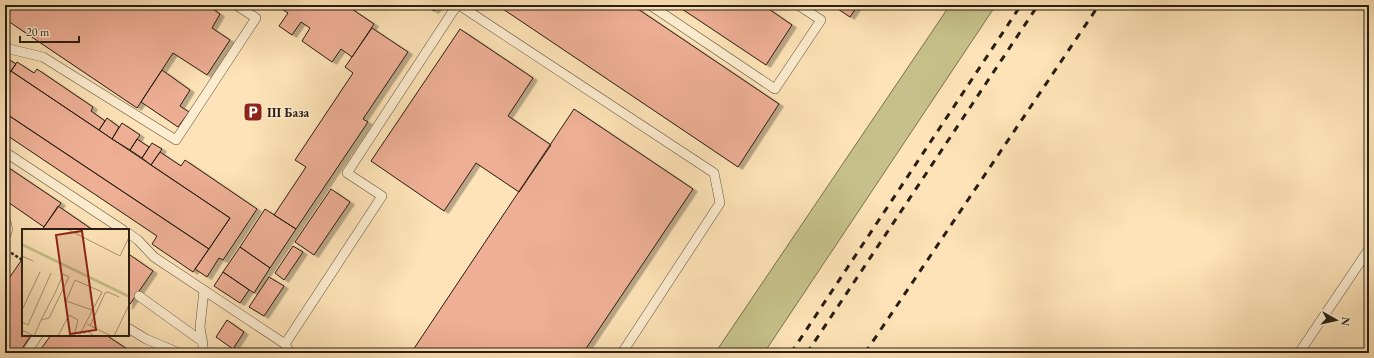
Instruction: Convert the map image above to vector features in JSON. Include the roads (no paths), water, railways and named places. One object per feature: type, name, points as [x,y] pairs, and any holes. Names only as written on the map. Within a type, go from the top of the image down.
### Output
[{"type":"lane","points":[[5,48],[43,58],[176,140],[256,18],[236,5]]},
{"type":"lane","points":[[285,344],[382,196],[347,173],[458,5],[714,174],[720,203],[622,353]]},
{"type":"lane","points":[[650,5],[775,89],[821,20],[798,5]]},
{"type":"lane","points":[[5,152],[121,229]]},
{"type":"lane","points":[[5,220],[8,225],[7,234],[5,236]]},
{"type":"lane","points":[[129,234],[138,240],[154,257],[285,344],[290,353]]},
{"type":"lane","points":[[1299,353],[1369,249]]},
{"type":"lane","points":[[204,290],[200,327],[204,353]]},
{"type":"lane","points":[[139,296],[203,342]]},
{"type":"lane","points":[[129,329],[146,340],[179,353]]},
{"type":"lane","points":[[26,353],[37,336]]},
{"type":"railway","points":[[791,353],[1021,5]]},
{"type":"railway","points":[[807,353],[1038,5]]},
{"type":"railway","points":[[865,353],[1099,5]]},
{"type":"place","name":"III База","points":[[253,112]]}]
